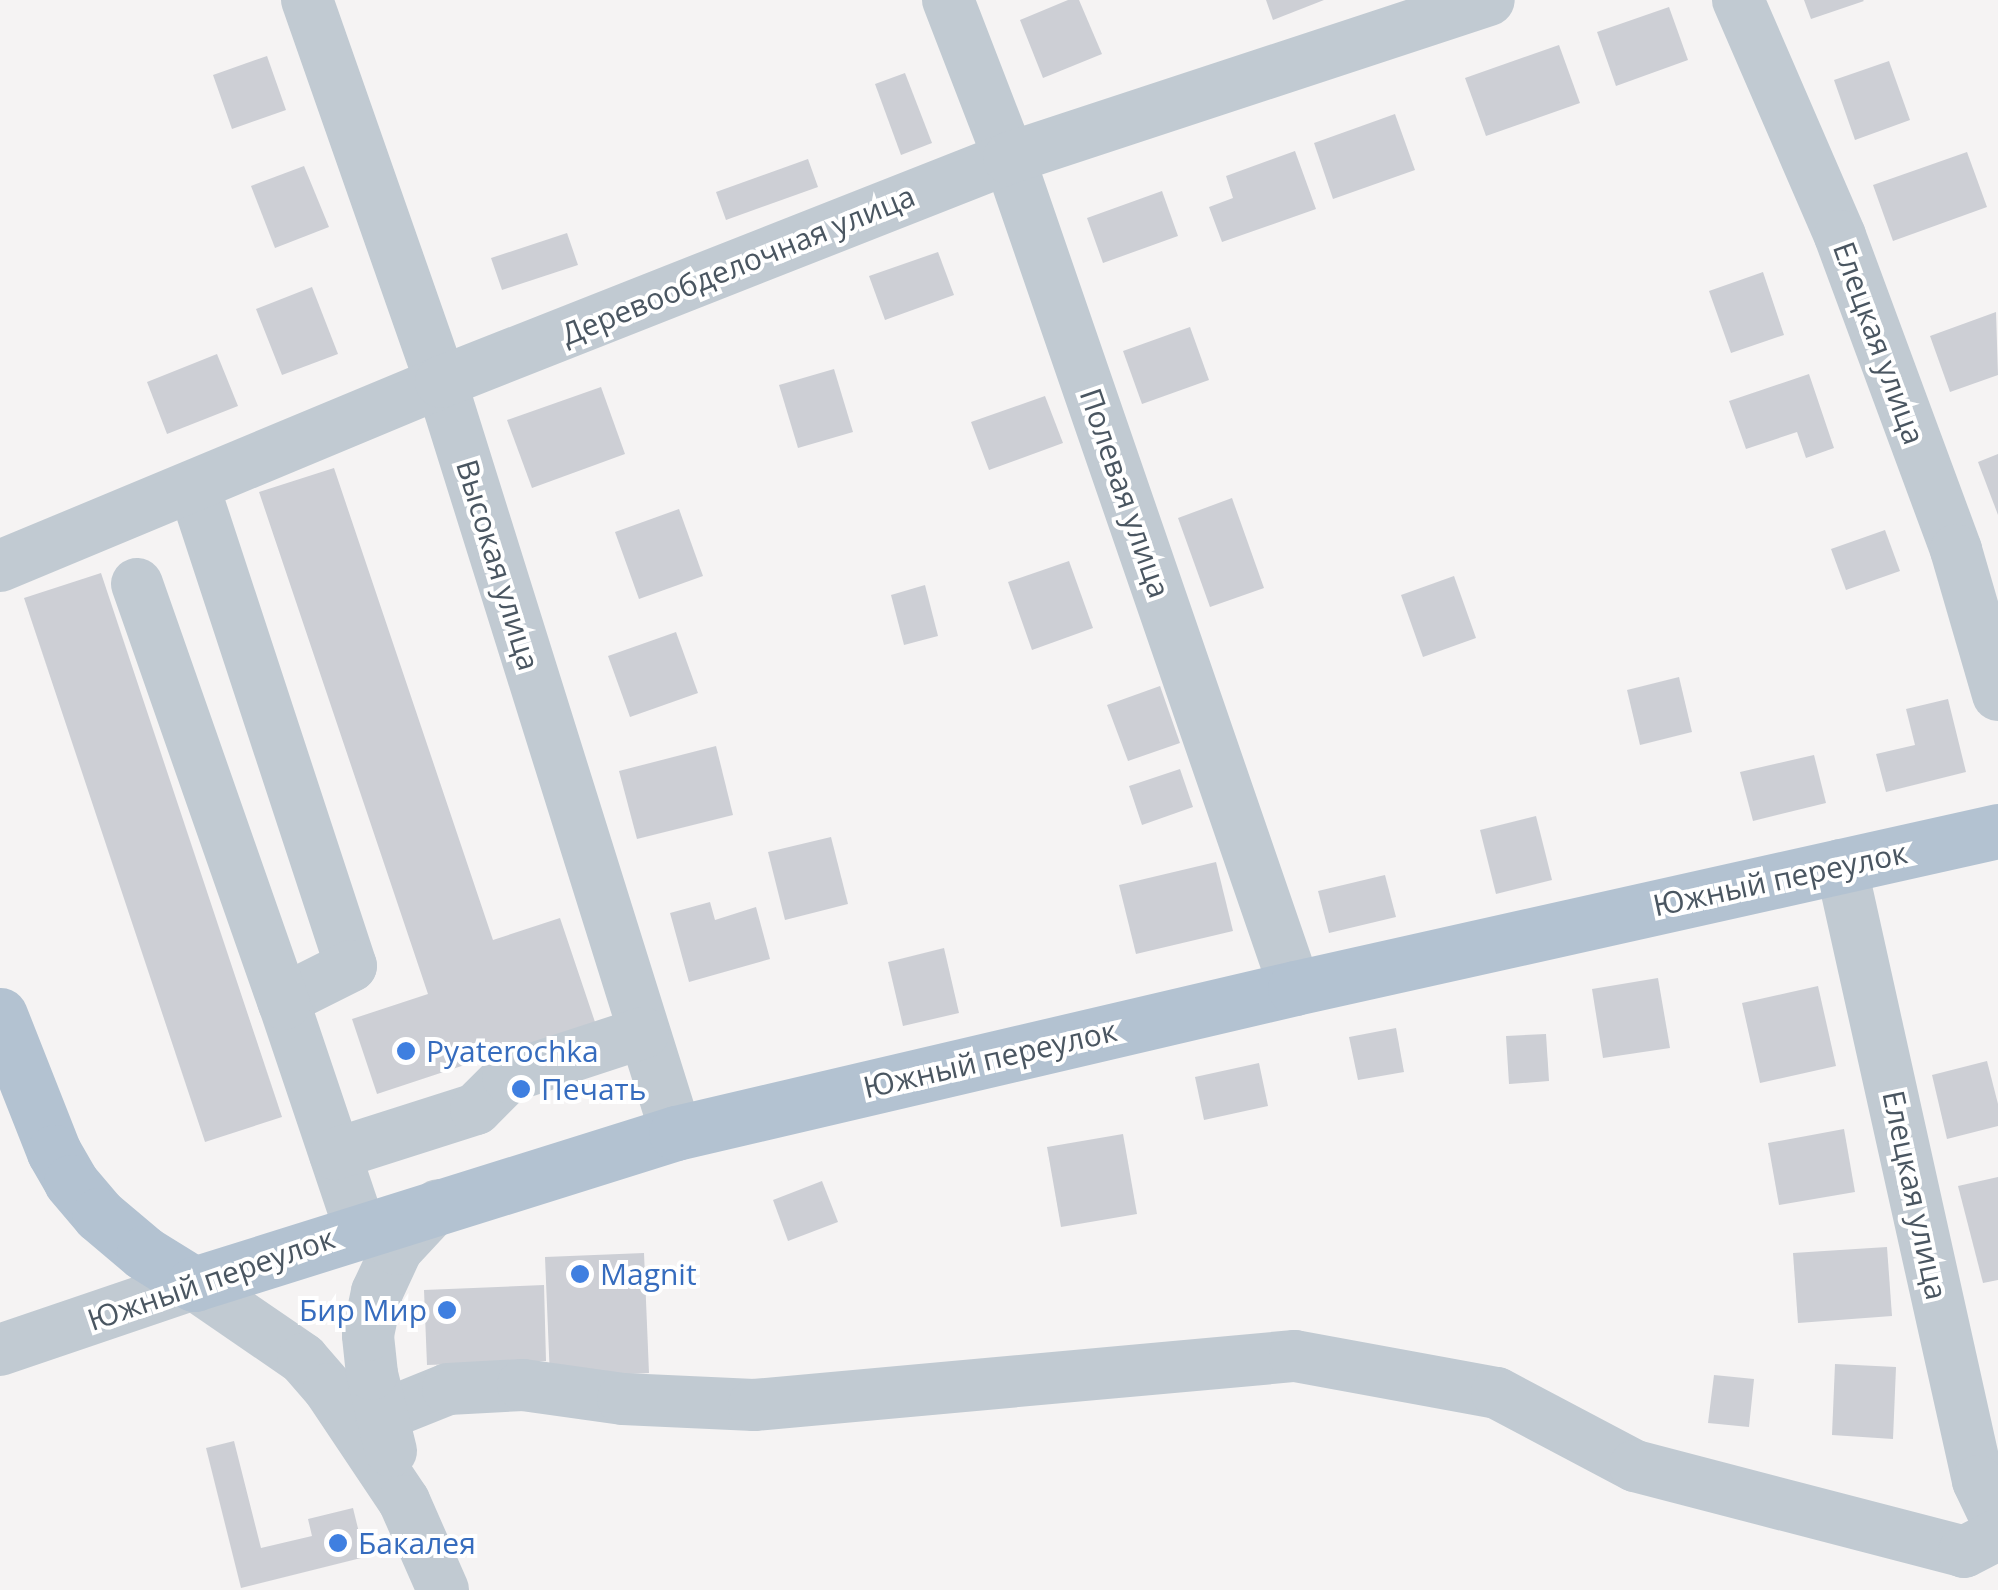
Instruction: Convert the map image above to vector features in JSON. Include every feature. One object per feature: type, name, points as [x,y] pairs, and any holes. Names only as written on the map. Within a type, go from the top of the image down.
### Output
[{"type":"main road","name":"Южный переулок","points":[[194,1284],[360,1229],[676,1134],[1295,988],[1998,831]]},
{"type":"main road","points":[[0,1015],[54,1152],[71,1182],[99,1215],[144,1253],[194,1284]]},
{"type":"street","name":"Высокая улица","points":[[306,0],[441,382],[676,1134]]},
{"type":"street","name":"Полевая улица","points":[[948,0],[1009,158],[1295,988]]},
{"type":"street","name":"Деревообделочная улица","points":[[0,566],[441,382],[1009,158],[1489,0]]},
{"type":"street","name":"Елецкая улица","points":[[1738,0],[1840,236],[1956,550],[1998,694]]},
{"type":"street","points":[[194,488],[352,966],[283,1000],[284,1004]]},
{"type":"street","points":[[137,584],[360,1229]]},
{"type":"street","name":"Елецкая улица","points":[[1841,865],[1978,1481],[1998,1523]]},
{"type":"street","points":[[335,1154],[476,1109],[508,1076],[643,1033]]},
{"type":"street","points":[[404,1501],[382,1416],[368,1335],[377,1292],[397,1249],[438,1205]]},
{"type":"street","points":[[194,1284],[303,1359],[363,1435],[404,1501],[444,1590]]},
{"type":"street","name":"Южный переулок","points":[[0,1350],[194,1284]]},
{"type":"street","points":[[382,1416],[448,1389],[522,1385],[623,1399],[754,1405],[1295,1356],[1497,1393],[1635,1466],[1964,1552],[1998,1535]]},
{"type":"building","points":[[1068,0],[1079,0],[1102,54],[1043,78],[1020,20]]},
{"type":"building","points":[[1266,0],[1324,0],[1273,20]]},
{"type":"building","points":[[1804,0],[1863,0],[1864,1],[1811,19]]},
{"type":"building","points":[[1669,7],[1688,60],[1616,86],[1597,32]]},
{"type":"building","points":[[1559,45],[1580,103],[1486,136],[1465,78]]},
{"type":"building","points":[[267,56],[286,110],[232,129],[213,75]]},
{"type":"building","points":[[1889,61],[1910,120],[1855,140],[1834,80]]},
{"type":"building","points":[[905,73],[932,143],[901,155],[875,84]]},
{"type":"building","points":[[1395,114],[1415,170],[1333,199],[1314,143]]},
{"type":"building","points":[[1295,151],[1316,209],[1222,242],[1209,207],[1233,198],[1226,176]]},
{"type":"building","points":[[1967,152],[1987,207],[1893,241],[1873,185]]},
{"type":"building","points":[[808,159],[818,187],[726,220],[716,192]]},
{"type":"building","points":[[304,166],[329,227],[275,248],[251,186]]},
{"type":"building","points":[[1162,191],[1178,236],[1103,263],[1087,218]]},
{"type":"building","points":[[567,233],[578,265],[502,290],[491,258]]},
{"type":"building","points":[[938,252],[954,295],[885,320],[869,276]]},
{"type":"building","points":[[1763,272],[1784,335],[1731,353],[1709,291]]},
{"type":"building","points":[[312,287],[338,354],[282,375],[256,309]]},
{"type":"building","points":[[1996,312],[1998,375],[1950,392],[1930,336]]},
{"type":"building","points":[[1190,327],[1209,380],[1142,404],[1123,351]]},
{"type":"building","points":[[217,354],[238,406],[167,434],[147,382]]},
{"type":"building","points":[[834,369],[853,432],[798,448],[779,385]]},
{"type":"building","points":[[1809,374],[1834,448],[1806,458],[1797,432],[1746,449],[1729,401]]},
{"type":"building","points":[[601,387],[625,454],[532,488],[507,420]]},
{"type":"building","points":[[1045,396],[1063,443],[989,470],[971,422]]},
{"type":"building","points":[[1998,454],[1998,515],[1978,462]]},
{"type":"building","points":[[334,468],[493,940],[560,918],[595,1022],[377,1094],[352,1019],[428,994],[259,492]]},
{"type":"building","points":[[1232,498],[1264,588],[1210,607],[1178,518]]},
{"type":"building","points":[[679,509],[703,576],[639,599],[615,532]]},
{"type":"building","points":[[1885,530],[1900,571],[1846,590],[1831,549]]},
{"type":"building","points":[[1069,561],[1093,628],[1032,650],[1008,582]]},
{"type":"building","points":[[101,573],[282,1117],[205,1142],[24,598]]},
{"type":"building","points":[[1454,576],[1476,638],[1423,657],[1401,595]]},
{"type":"building","points":[[925,585],[938,636],[904,645],[891,595]]},
{"type":"building","points":[[676,632],[698,693],[630,717],[608,656]]},
{"type":"building","points":[[1679,677],[1692,732],[1640,745],[1627,690]]},
{"type":"building","points":[[1160,686],[1180,743],[1128,761],[1107,705]]},
{"type":"building","points":[[1948,699],[1966,772],[1886,792],[1876,754],[1915,745],[1906,709]]},
{"type":"building","points":[[716,746],[733,815],[637,839],[619,771]]},
{"type":"building","points":[[1814,755],[1826,803],[1753,821],[1740,772]]},
{"type":"building","points":[[1180,769],[1193,807],[1142,825],[1129,786]]},
{"type":"building","points":[[1536,816],[1552,880],[1496,894],[1480,830]]},
{"type":"building","points":[[831,837],[848,904],[785,920],[768,852]]},
{"type":"building","points":[[1216,862],[1233,931],[1136,954],[1119,885]]},
{"type":"building","points":[[1385,875],[1396,917],[1329,933],[1318,891]]},
{"type":"building","points":[[710,902],[715,920],[756,907],[770,959],[689,982],[670,913]]},
{"type":"building","points":[[944,948],[959,1013],[903,1026],[888,962]]},
{"type":"building","points":[[1658,978],[1670,1048],[1603,1058],[1592,989]]},
{"type":"building","points":[[1818,986],[1836,1066],[1760,1083],[1742,1003]]},
{"type":"building","points":[[1396,1028],[1404,1072],[1358,1080],[1349,1037]]},
{"type":"building","points":[[1546,1034],[1549,1081],[1509,1084],[1506,1036]]},
{"type":"building","points":[[1987,1061],[1998,1104],[1998,1126],[1947,1139],[1932,1075]]},
{"type":"building","points":[[1259,1063],[1268,1106],[1204,1120],[1195,1077]]},
{"type":"building","points":[[1844,1129],[1855,1192],[1779,1205],[1768,1143]]},
{"type":"building","points":[[1123,1134],[1137,1214],[1061,1227],[1047,1147]]},
{"type":"building","points":[[1998,1177],[1998,1280],[1983,1283],[1958,1186]]},
{"type":"building","points":[[822,1181],[838,1222],[788,1241],[773,1200]]},
{"type":"building","points":[[1887,1247],[1892,1316],[1798,1323],[1793,1253]]},
{"type":"building","points":[[644,1253],[649,1373],[550,1378],[545,1257]]},
{"type":"building","points":[[544,1285],[546,1361],[427,1365],[424,1290]]},
{"type":"building","points":[[1835,1364],[1896,1367],[1893,1439],[1832,1435]]},
{"type":"building","points":[[1714,1375],[1754,1379],[1749,1427],[1708,1423]]},
{"type":"building","points":[[234,1441],[261,1548],[312,1536],[308,1519],[353,1508],[365,1557],[241,1588],[206,1448]]},
{"type":"place","name":"Pyaterochka","points":[[406,1051]]},
{"type":"place","name":"Печать","points":[[521,1089]]},
{"type":"place","name":"Magnit","points":[[580,1274]]},
{"type":"place","name":"Бир Мир","points":[[447,1310]]},
{"type":"place","name":"Бакалея","points":[[338,1543]]}]
